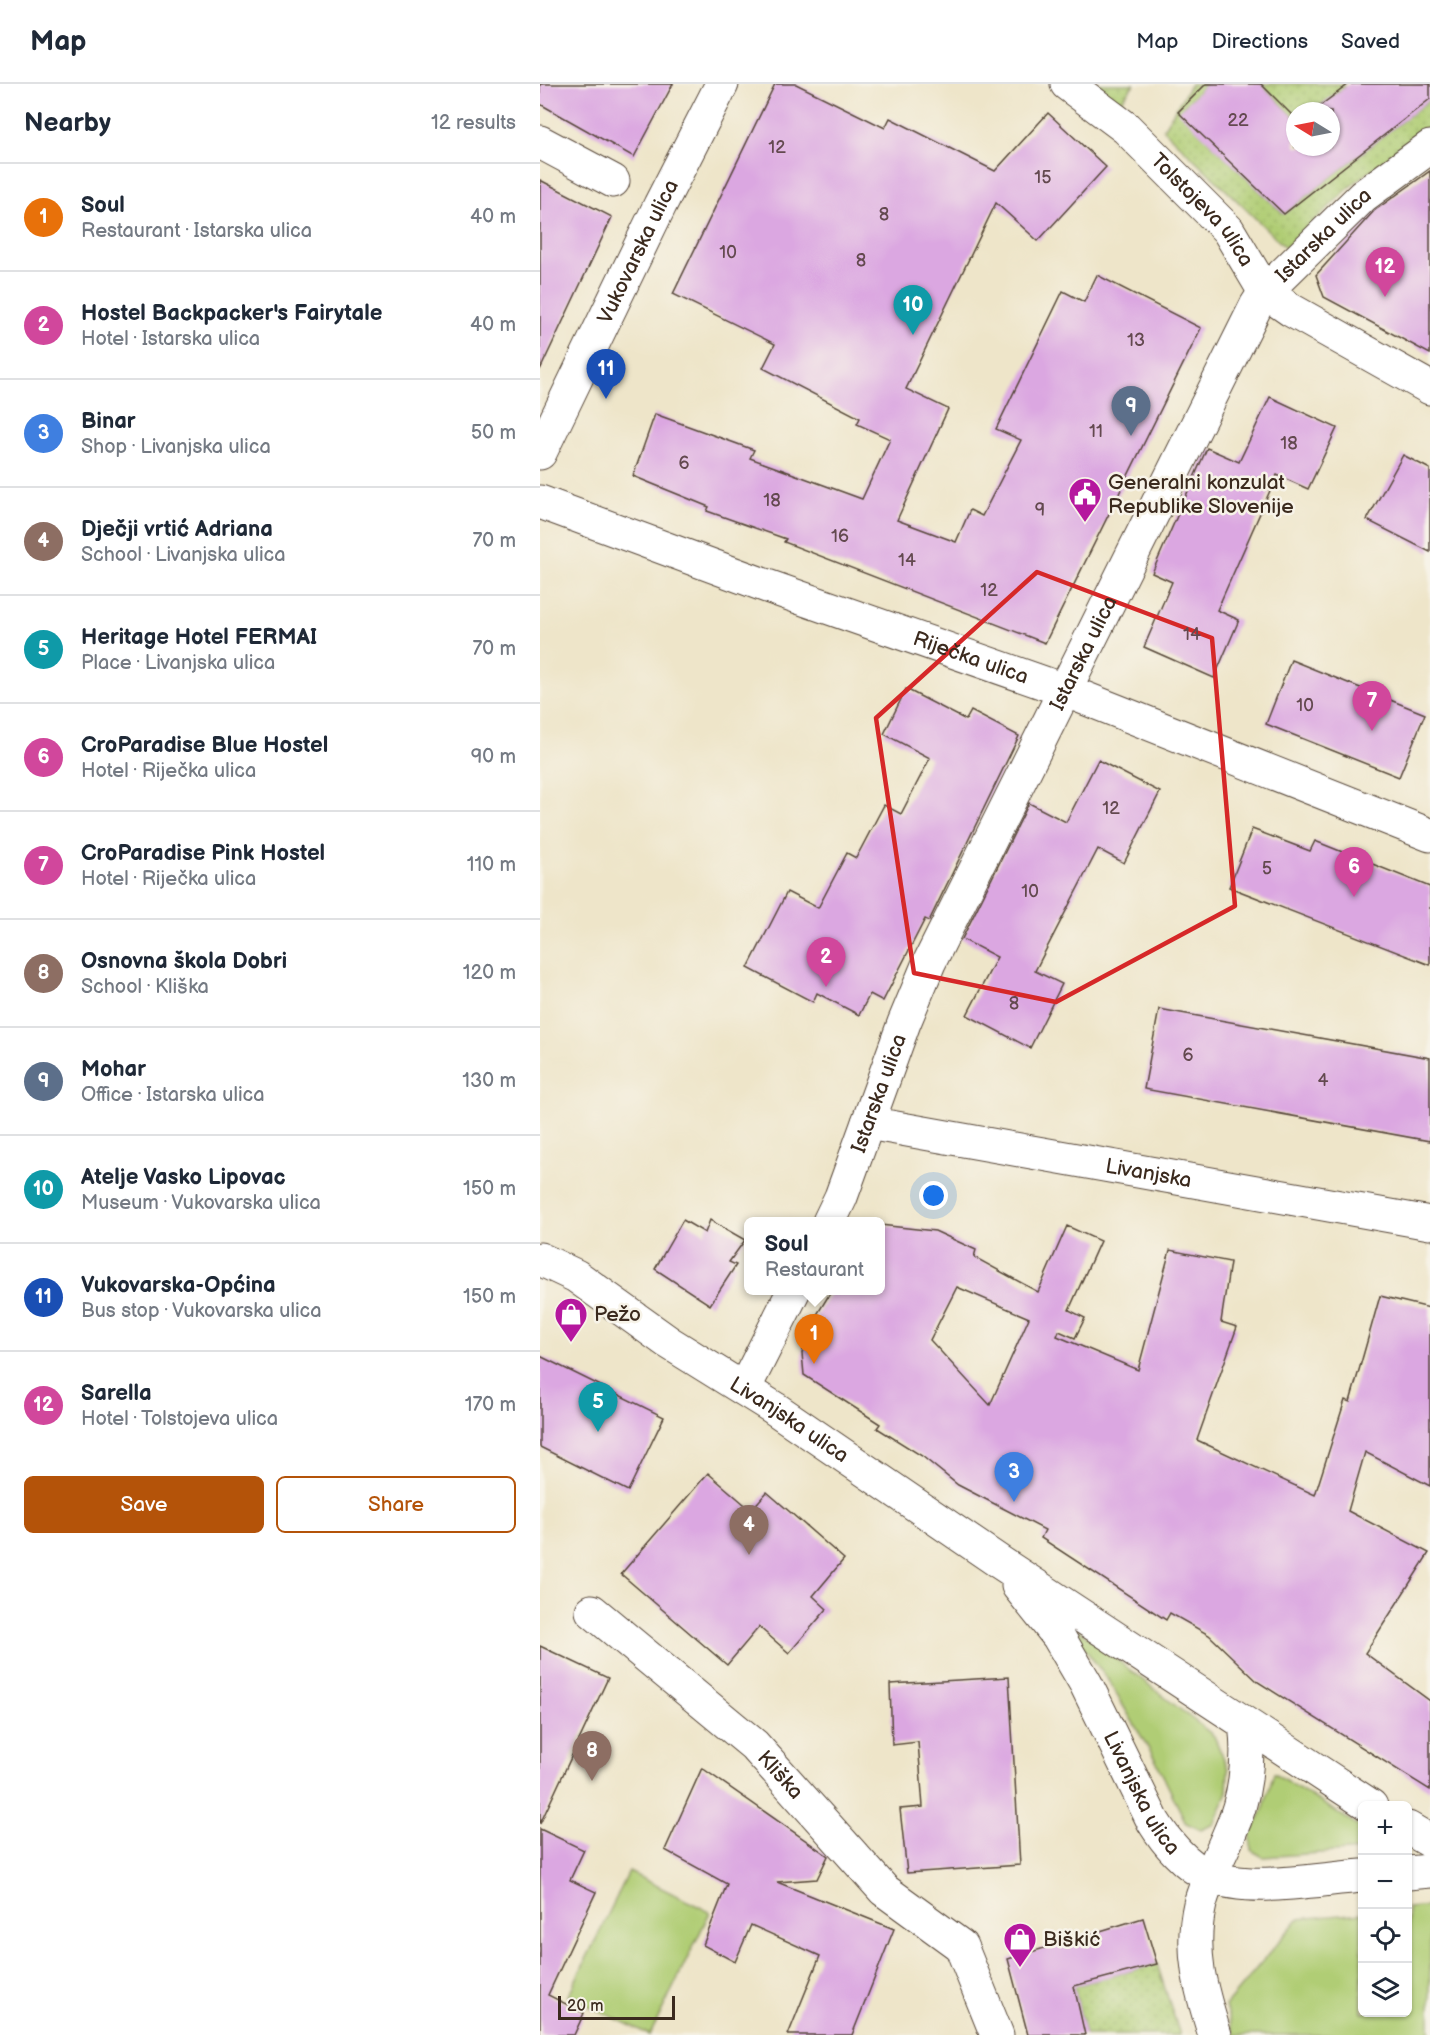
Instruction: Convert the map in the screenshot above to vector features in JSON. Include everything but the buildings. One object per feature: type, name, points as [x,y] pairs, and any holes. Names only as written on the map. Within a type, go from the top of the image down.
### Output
[{"type":"street","name":"Vukovarska ulica","points":[[540,453],[654,216],[722,84]]},
{"type":"street","name":"Tolstojeva ulica","points":[[1067,84],[1126,128],[1228,230],[1265,292],[1291,310],[1430,388]]},
{"type":"street","points":[[540,142],[613,182]]},
{"type":"street","name":"Istarska ulica","points":[[831,1217],[841,1197],[904,1023],[929,963],[1265,292],[1363,196],[1430,147]]},
{"type":"street","name":"Riječka ulica","points":[[540,502],[767,586],[1064,690],[1430,835]]},
{"type":"street","name":"Livanjska","points":[[868,1123],[1430,1223]]},
{"type":"street","name":"Livanjska ulica","points":[[540,1233],[576,1276]]},
{"type":"street","name":"Livanjska ulica","points":[[540,1259],[576,1276],[668,1342],[744,1389],[1001,1563],[1363,1801]]},
{"type":"street","points":[[744,1389],[791,1295]]},
{"type":"street","name":"Livanjska ulica","points":[[1001,1563],[1058,1636],[1086,1684],[1153,1821],[1165,1840],[1208,1876]]},
{"type":"street","name":"Kliška","points":[[592,1611],[754,1745],[884,1890],[960,1946],[997,2035]]},
{"type":"street","points":[[1215,2035],[1195,1963],[1200,1907],[1208,1876],[1231,1831],[1241,1797],[1248,1748],[1245,1724]]},
{"type":"street","points":[[1412,1831],[1430,1841]]},
{"type":"street","points":[[1412,1873],[1430,1871]]},
{"type":"street","points":[[1208,1876],[1257,1883],[1358,1876]]},
{"type":"highlighted area","points":[[1037,572],[1212,638],[1235,906],[1056,1002],[914,973],[876,718]]},
{"type":"green space","points":[[1091,84],[1134,84],[1120,103]]},
{"type":"green space","points":[[1191,84],[1206,84],[1179,112],[1284,214],[1430,99],[1430,127],[1354,183],[1286,248],[1163,129]]},
{"type":"green space","points":[[1261,84],[1343,84],[1345,87],[1325,102],[1286,102],[1286,109]]},
{"type":"green space","points":[[1074,1626],[1214,1736],[1228,1769],[1227,1794],[1214,1824],[1201,1830],[1186,1823],[1156,1761],[1108,1680],[1071,1630]]},
{"type":"green space","points":[[1274,1773],[1358,1826],[1358,1850],[1263,1857],[1251,1850],[1251,1834],[1263,1810]]},
{"type":"green space","points":[[629,1872],[710,1912],[650,2035],[568,1996]]},
{"type":"green space","points":[[1430,1906],[1430,2035],[1234,2035],[1225,2006],[1298,1919],[1358,1913],[1358,2017],[1412,2017],[1412,1908]]},
{"type":"green space","points":[[1157,1964],[1180,2035],[1085,2035],[1074,1986]]},
{"type":"place","name":"Sarella","points":[[1385,297]]},
{"type":"place","name":"Atelje Vasko Lipovac","points":[[913,335]]},
{"type":"place","name":"Vukovarska-Općina","points":[[606,399]]},
{"type":"place","name":"Mohar","points":[[1131,436]]},
{"type":"place","name":"Generalni konzulat Republike Slovenije","points":[[1085,523]]},
{"type":"place","name":"CroParadise Pink Hostel","points":[[1372,731]]},
{"type":"place","name":"CroParadise Blue Hostel","points":[[1354,897]]},
{"type":"place","name":"Hostel Backpacker's Fairytale","points":[[826,987]]},
{"type":"place","name":"Pežo","points":[[571,1343]]},
{"type":"place","name":"Soul","points":[[814,1364]]},
{"type":"place","name":"Heritage Hotel FERMAI","points":[[598,1432]]},
{"type":"place","name":"Binar","points":[[1014,1502]]},
{"type":"place","name":"Dječji vrtić Adriana","points":[[749,1555]]},
{"type":"place","name":"Osnovna škola Dobri","points":[[592,1781]]},
{"type":"place","name":"Biškić","points":[[1020,1968]]}]
